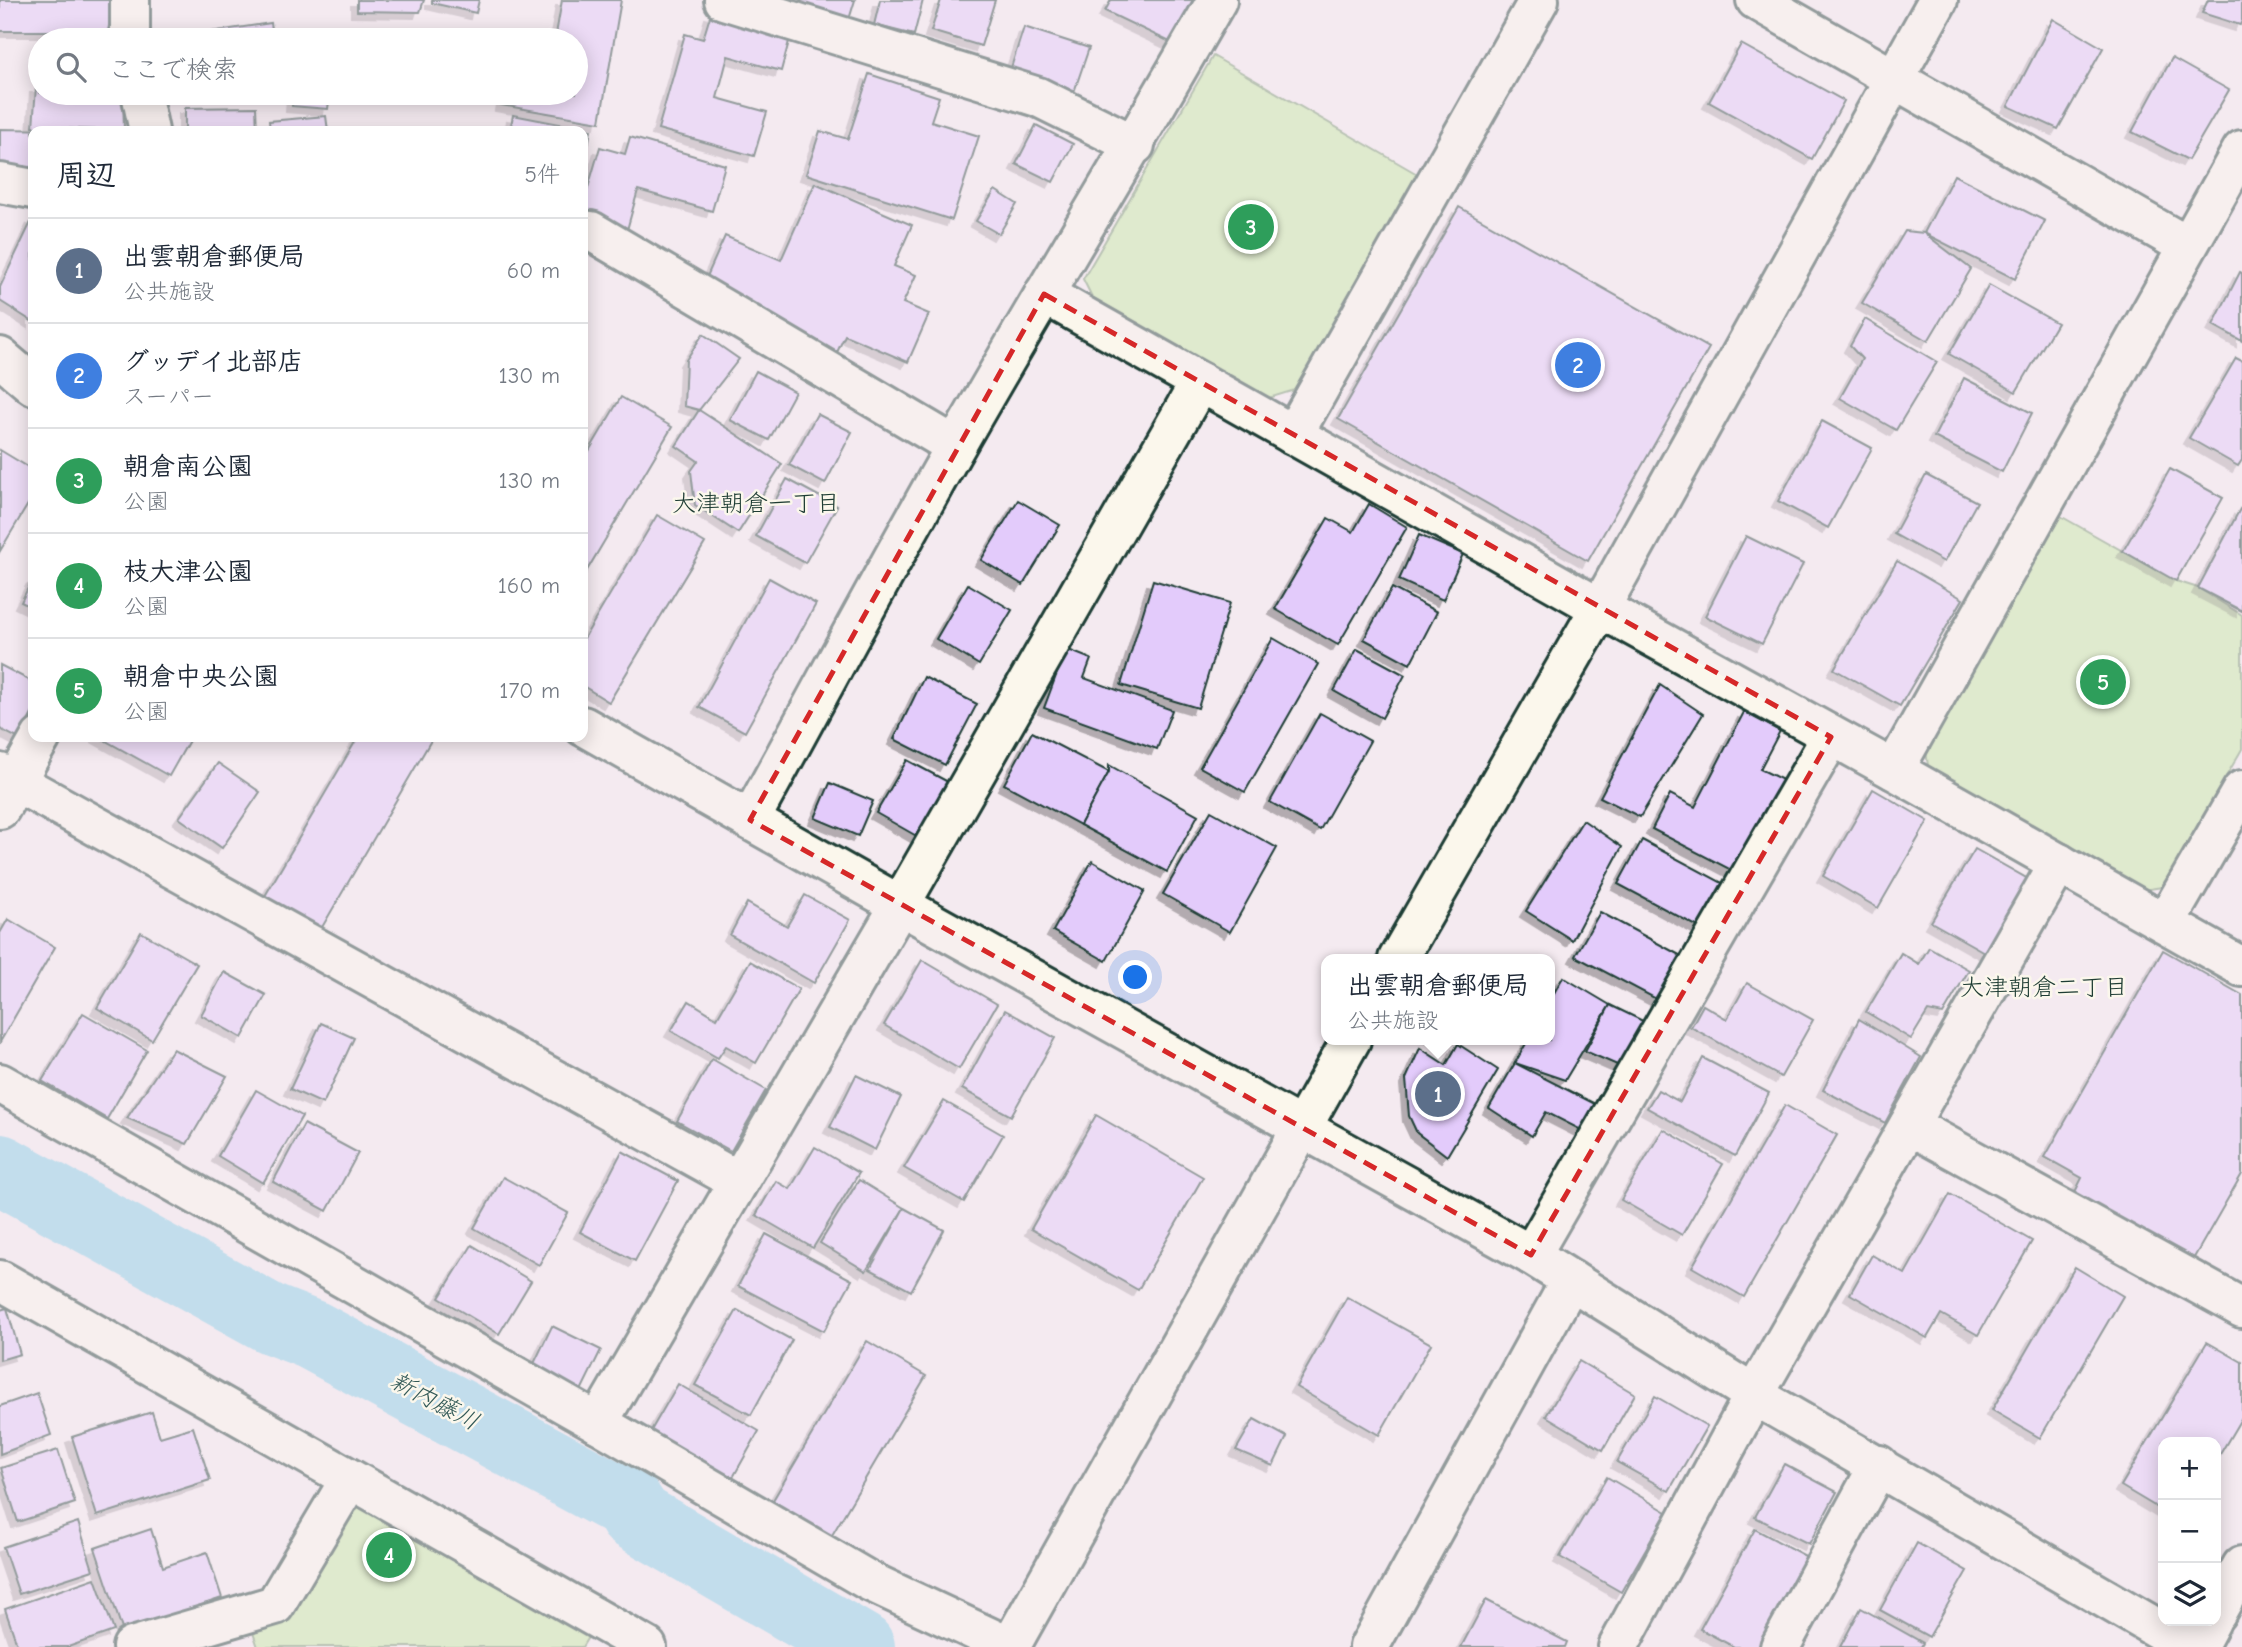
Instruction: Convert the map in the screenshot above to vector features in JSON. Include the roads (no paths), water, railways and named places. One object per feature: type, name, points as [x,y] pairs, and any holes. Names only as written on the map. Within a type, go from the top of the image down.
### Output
[{"type":"main road","points":[[130,0],[130,28]]},
{"type":"main road","points":[[724,0],[1038,97],[1135,145]]},
{"type":"main road","points":[[750,820],[956,446],[1135,145],[1217,0]]},
{"type":"main road","points":[[1293,435],[1539,0]]},
{"type":"main road","points":[[1756,0],[2188,246]]},
{"type":"main road","points":[[1401,954],[1600,608],[1938,0]]},
{"type":"main road","points":[[144,105],[148,126]]},
{"type":"main road","points":[[1894,770],[2188,246],[2230,200],[2242,150]]},
{"type":"main road","points":[[0,183],[28,188]]},
{"type":"main road","points":[[588,231],[956,446]]},
{"type":"main road","points":[[1044,294],[2242,967]]},
{"type":"main road","points":[[0,357],[28,381]]},
{"type":"main road","points":[[598,1423],[900,905],[1200,382]]},
{"type":"main road","points":[[588,729],[1531,1255],[1754,1395],[2189,1647]]},
{"type":"main road","points":[[1531,1255],[1831,737]]},
{"type":"main road","points":[[37,742],[5,788],[738,1181]]},
{"type":"main road","points":[[2165,923],[2242,790]]},
{"type":"main road","points":[[1618,1647],[1754,1395],[2059,863]]},
{"type":"main road","points":[[0,1083],[598,1423],[869,1581],[1010,1647],[1349,1045]]},
{"type":"main road","points":[[1909,1125],[2242,1308]]},
{"type":"main road","points":[[0,1280],[350,1479],[602,1636],[647,1647]]},
{"type":"main road","points":[[1368,1647],[1571,1280]]},
{"type":"main road","points":[[1780,1647],[1879,1465]]},
{"type":"main road","points":[[132,1647],[275,1605],[350,1479]]},
{"type":"main road","points":[[2221,1604],[2242,1566]]},
{"type":"main road","points":[[2197,1647],[2208,1626]]},
{"type":"waterway","name":"新内藤川","points":[[0,1169],[271,1319],[312,1335],[631,1507],[633,1515],[860,1647]]},
{"type":"place","name":"朝倉南公園","points":[[1251,227]]},
{"type":"place","name":"グッデイ北部店","points":[[1578,365]]},
{"type":"place","name":"朝倉中央公園","points":[[2103,682]]},
{"type":"place","name":"出雲朝倉郵便局","points":[[1438,1094]]},
{"type":"place","name":"枝大津公園","points":[[389,1555]]},
{"type":"district","name":"大津朝倉一丁目","points":[[756,503]]},
{"type":"district","name":"大津朝倉二丁目","points":[[2044,987]]}]
